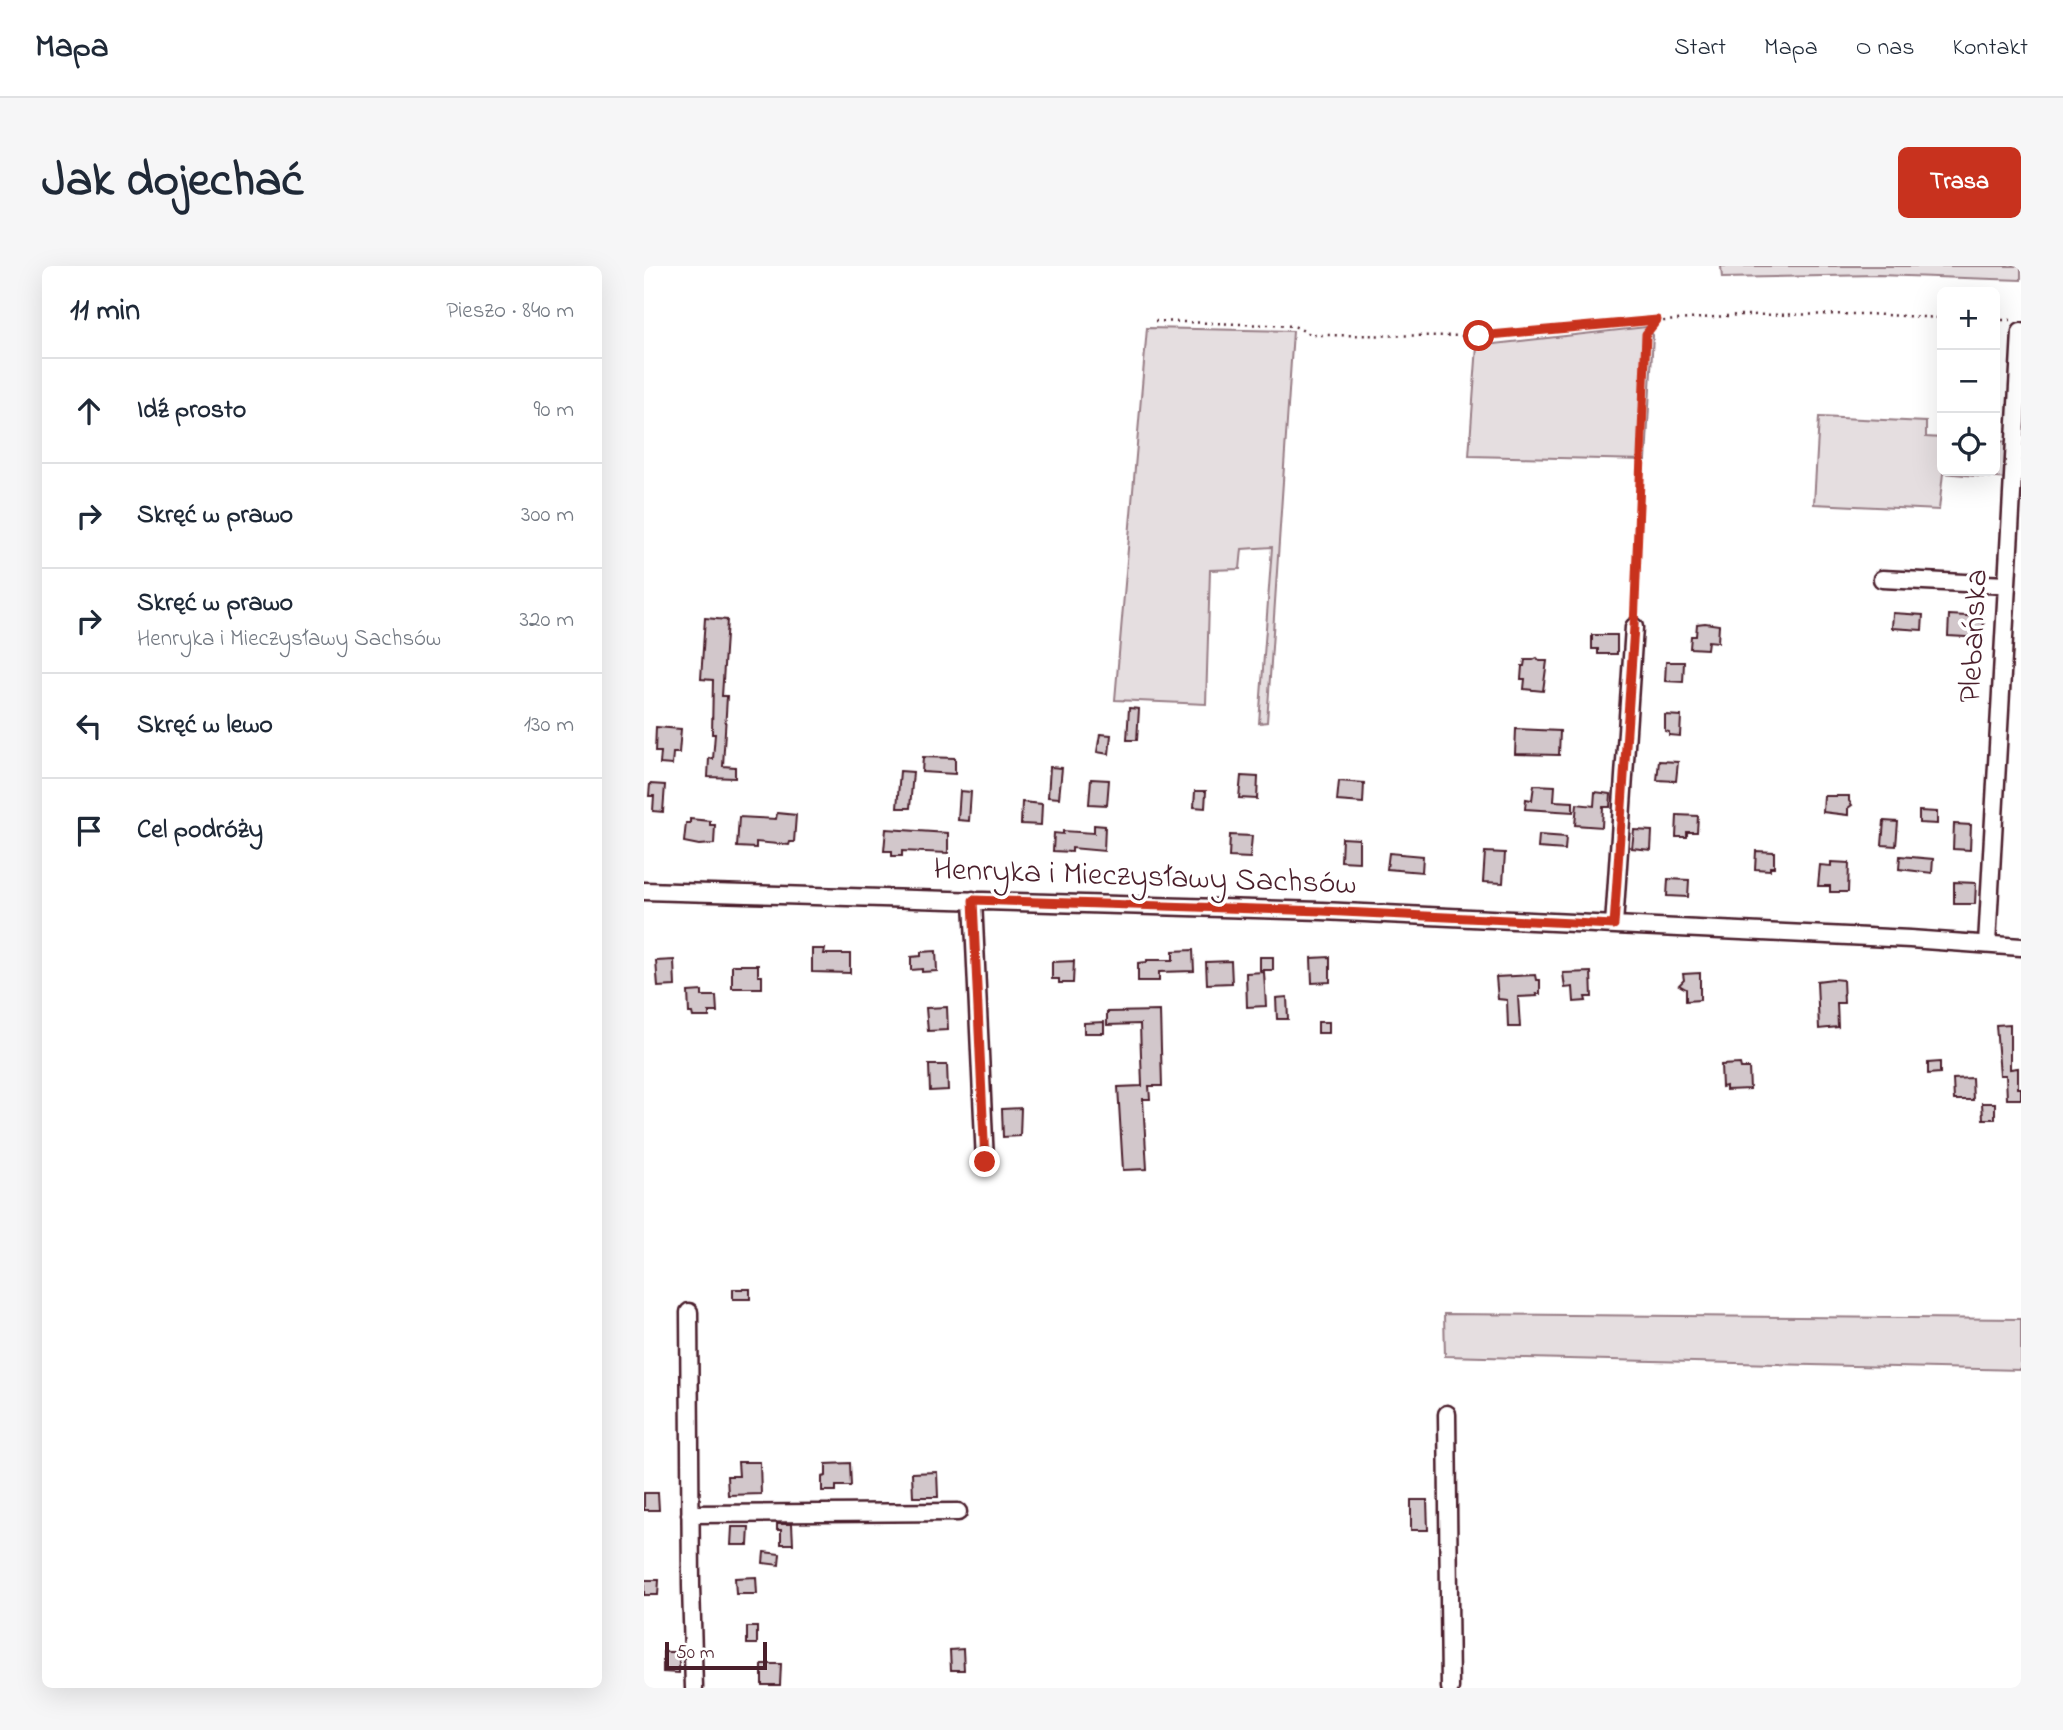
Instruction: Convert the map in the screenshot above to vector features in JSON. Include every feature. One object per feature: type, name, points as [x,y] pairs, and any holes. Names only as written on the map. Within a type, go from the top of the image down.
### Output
[{"type":"street","name":"Plebańska","points":[[1987,944],[2021,332]]},
{"type":"street","points":[[1882,579],[2006,585]]},
{"type":"street","points":[[1614,925],[1634,627]]},
{"type":"street","name":"Henryka i Mieczysławy Sachsów","points":[[644,891],[1309,911],[2021,947]]},
{"type":"street","points":[[973,900],[985,1162]]},
{"type":"street","points":[[689,1312],[694,1688]]},
{"type":"street","points":[[1447,1414],[1450,1688]]},
{"type":"street","points":[[690,1514],[958,1512]]},
{"type":"path","points":[[1155,321],[1294,326],[1312,335],[1479,336],[1739,315],[1867,314],[1937,318]]},
{"type":"path","points":[[1634,627],[1646,334],[1657,320]]},
{"type":"path","points":[[2000,320],[2021,321]]},
{"type":"shaded area","points":[[1721,266],[2021,266],[2021,280],[1878,275],[1722,278]]},
{"type":"shaded area","points":[[1646,327],[1653,335],[1646,460],[1469,456],[1477,346]]},
{"type":"shaded area","points":[[1147,328],[1293,331],[1267,722],[1259,723],[1272,547],[1242,549],[1240,569],[1210,570],[1206,704],[1115,700]]},
{"type":"shaded area","points":[[1819,417],[1926,422],[1926,437],[1937,438],[1937,476],[1943,476],[1939,510],[1814,504]]},
{"type":"shaded area","points":[[2000,441],[2010,442],[2007,479],[1975,476],[2000,476]]},
{"type":"shaded area","points":[[1444,1314],[2021,1319],[2021,1370],[1445,1356]]},
{"type":"building","points":[[1893,613],[1923,615],[1922,630],[1892,628]]},
{"type":"building","points":[[1949,615],[1984,617],[1983,638],[1948,636]]},
{"type":"building","points":[[705,618],[727,620],[722,696],[727,696],[723,766],[735,767],[735,778],[708,777],[715,734],[712,734],[713,680],[701,679]]},
{"type":"building","points":[[1697,624],[1719,625],[1718,642],[1708,641],[1707,649],[1690,648],[1691,636],[1696,636]]},
{"type":"building","points":[[1592,635],[1617,635],[1617,654],[1598,654],[1598,649],[1592,649]]},
{"type":"building","points":[[1537,658],[1547,661],[1543,691],[1524,689],[1525,679],[1521,679],[1522,666],[1525,660]]},
{"type":"building","points":[[1666,662],[1684,662],[1683,682],[1665,681]]},
{"type":"building","points":[[1129,708],[1139,709],[1137,740],[1127,740]]},
{"type":"building","points":[[1665,715],[1681,716],[1680,736],[1669,735],[1669,732],[1665,731]]},
{"type":"building","points":[[656,727],[681,729],[679,753],[673,753],[672,765],[660,764],[661,752],[655,752]]},
{"type":"building","points":[[1516,729],[1560,731],[1559,755],[1515,754]]},
{"type":"building","points":[[1100,734],[1111,735],[1109,754],[1097,752]]},
{"type":"building","points":[[923,757],[955,758],[955,774],[922,772]]},
{"type":"building","points":[[1659,761],[1678,762],[1676,781],[1657,780]]},
{"type":"building","points":[[1050,767],[1062,768],[1059,798],[1048,797]]},
{"type":"building","points":[[900,771],[913,772],[910,808],[897,808]]},
{"type":"building","points":[[1241,776],[1258,777],[1257,799],[1239,798]]},
{"type":"building","points":[[1091,779],[1109,780],[1107,805],[1089,804]]},
{"type":"building","points":[[1339,781],[1364,783],[1363,803],[1337,801]]},
{"type":"building","points":[[650,784],[665,785],[663,812],[653,811],[654,796],[649,796]]},
{"type":"building","points":[[1534,785],[1555,786],[1554,801],[1573,802],[1573,812],[1525,809],[1526,799],[1532,800]]},
{"type":"building","points":[[960,791],[971,792],[969,821],[958,820]]},
{"type":"building","points":[[1195,791],[1206,791],[1205,808],[1194,807]]},
{"type":"building","points":[[1595,792],[1611,794],[1610,807],[1603,807],[1602,827],[1575,825],[1577,804],[1594,806]]},
{"type":"building","points":[[1824,796],[1849,796],[1852,805],[1848,808],[1848,815],[1823,812]]},
{"type":"building","points":[[1022,802],[1042,804],[1041,825],[1021,824]]},
{"type":"building","points":[[1919,811],[1937,812],[1937,824],[1919,823]]},
{"type":"building","points":[[777,813],[796,815],[794,842],[789,845],[756,842],[756,848],[737,847],[739,817],[776,819]]},
{"type":"building","points":[[1677,815],[1698,816],[1697,832],[1687,832],[1687,837],[1676,837]]},
{"type":"building","points":[[690,819],[710,821],[710,825],[715,825],[714,844],[684,842],[686,823],[690,823]]},
{"type":"building","points":[[1884,821],[1898,822],[1896,846],[1882,845]]},
{"type":"building","points":[[1954,824],[1971,825],[1970,850],[1953,849]]},
{"type":"building","points":[[1094,825],[1105,826],[1104,851],[1072,848],[1072,852],[1053,851],[1054,833],[1094,833]]},
{"type":"building","points":[[886,829],[948,833],[948,853],[902,851],[902,856],[892,856],[892,851],[884,851]]},
{"type":"building","points":[[1634,830],[1652,831],[1651,850],[1632,848]]},
{"type":"building","points":[[1230,835],[1252,836],[1250,858],[1229,857]]},
{"type":"building","points":[[1539,835],[1566,837],[1565,850],[1538,848]]},
{"type":"building","points":[[1342,838],[1359,839],[1359,862],[1341,861]]},
{"type":"building","points":[[1756,851],[1774,852],[1774,867],[1770,867],[1770,870],[1755,869]]},
{"type":"building","points":[[1485,852],[1505,853],[1503,883],[1483,882]]},
{"type":"building","points":[[1389,853],[1423,856],[1422,872],[1387,869]]},
{"type":"building","points":[[1900,856],[1933,859],[1932,873],[1899,869]]},
{"type":"building","points":[[1831,862],[1849,863],[1848,892],[1830,892],[1830,886],[1818,886],[1820,865],[1831,866]]},
{"type":"building","points":[[1668,879],[1689,880],[1688,897],[1667,896]]},
{"type":"building","points":[[1954,882],[1976,883],[1975,904],[1954,904]]},
{"type":"building","points":[[812,949],[825,949],[824,954],[850,954],[850,973],[812,972]]},
{"type":"building","points":[[1193,950],[1194,971],[1159,972],[1159,981],[1138,981],[1138,963],[1147,960],[1173,960],[1173,951]]},
{"type":"building","points":[[936,951],[937,971],[911,970],[911,957],[921,956],[921,952]]},
{"type":"building","points":[[1260,957],[1273,957],[1273,970],[1260,970]]},
{"type":"building","points":[[1330,957],[1330,982],[1312,983],[1311,958]]},
{"type":"building","points":[[674,960],[675,986],[658,987],[656,961]]},
{"type":"building","points":[[1074,961],[1073,983],[1059,983],[1059,979],[1052,979],[1052,962]]},
{"type":"building","points":[[1231,961],[1232,983],[1207,984],[1206,962]]},
{"type":"building","points":[[732,965],[758,965],[762,988],[732,988]]},
{"type":"building","points":[[1264,972],[1266,1006],[1247,1007],[1246,973]]},
{"type":"building","points":[[1591,972],[1592,997],[1585,997],[1586,1001],[1574,1002],[1573,987],[1565,988],[1563,973]]},
{"type":"building","points":[[1700,973],[1700,1000],[1686,1001],[1686,989],[1679,985],[1684,980],[1683,974]]},
{"type":"building","points":[[1535,975],[1536,980],[1540,980],[1540,994],[1518,997],[1520,1027],[1508,1027],[1507,1000],[1498,999],[1496,977]]},
{"type":"building","points":[[1843,980],[1844,1003],[1837,1003],[1838,1027],[1819,1029],[1817,981]]},
{"type":"building","points":[[702,991],[702,996],[716,996],[717,1012],[709,1012],[709,1017],[693,1017],[692,1013],[689,1013],[688,992]]},
{"type":"building","points":[[1287,997],[1288,1019],[1277,1019],[1276,998]]},
{"type":"building","points":[[947,1007],[948,1030],[928,1031],[926,1008]]},
{"type":"building","points":[[1160,1011],[1162,1086],[1149,1086],[1150,1099],[1143,1099],[1147,1169],[1123,1170],[1118,1087],[1142,1086],[1140,1024],[1107,1025],[1107,1012]]},
{"type":"building","points":[[1104,1022],[1104,1033],[1084,1033],[1084,1023]]},
{"type":"building","points":[[1318,1022],[1329,1022],[1329,1033],[1318,1033]]},
{"type":"building","points":[[2010,1024],[2010,1069],[2018,1068],[2021,1099],[2007,1099],[2006,1075],[2000,1075],[1996,1025]]},
{"type":"building","points":[[1940,1062],[1940,1073],[1928,1074],[1928,1063]]},
{"type":"building","points":[[1740,1064],[1741,1068],[1749,1068],[1750,1089],[1726,1090],[1726,1086],[1722,1087],[1721,1065]]},
{"type":"building","points":[[929,1065],[947,1065],[948,1090],[930,1091]]},
{"type":"building","points":[[1972,1078],[1973,1100],[1954,1100],[1953,1079]]},
{"type":"building","points":[[1982,1103],[1995,1103],[1995,1119],[1983,1119]]},
{"type":"building","points":[[1021,1108],[1020,1136],[1003,1137],[1002,1109]]},
{"type":"building","points":[[733,1289],[750,1289],[750,1299],[733,1299]]},
{"type":"building","points":[[738,1462],[760,1462],[761,1494],[728,1495],[727,1476],[739,1476]]},
{"type":"building","points":[[850,1463],[851,1486],[836,1486],[836,1491],[822,1491],[826,1464]]},
{"type":"building","points":[[937,1472],[938,1497],[913,1497],[912,1473]]},
{"type":"building","points":[[644,1493],[658,1493],[659,1510],[644,1510]]},
{"type":"building","points":[[1411,1500],[1427,1500],[1428,1530],[1411,1530]]},
{"type":"building","points":[[777,1524],[792,1524],[793,1544],[781,1544],[781,1530],[777,1530]]},
{"type":"building","points":[[732,1527],[749,1527],[748,1545],[731,1545]]},
{"type":"building","points":[[764,1552],[780,1554],[779,1565],[763,1563]]},
{"type":"building","points":[[756,1577],[757,1594],[736,1594],[735,1578]]},
{"type":"building","points":[[644,1580],[659,1580],[658,1595],[644,1595]]},
{"type":"building","points":[[747,1627],[757,1627],[757,1644],[747,1644]]},
{"type":"building","points":[[963,1649],[964,1670],[951,1670],[950,1650]]},
{"type":"building","points":[[663,1652],[679,1652],[679,1673],[663,1672]]},
{"type":"building","points":[[762,1664],[781,1664],[780,1685],[762,1685]]},
{"type":"route","points":[[985,1162],[973,900],[1322,911],[1614,925],[1634,627],[1646,334],[1657,320],[1479,336]]}]
